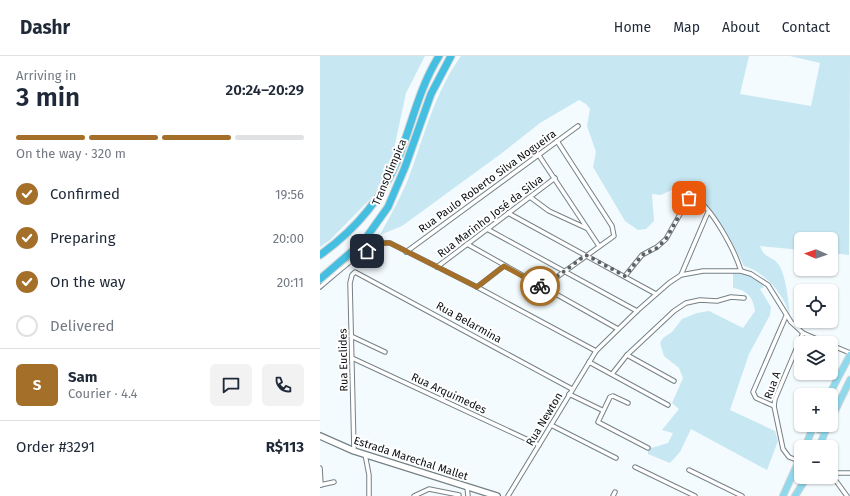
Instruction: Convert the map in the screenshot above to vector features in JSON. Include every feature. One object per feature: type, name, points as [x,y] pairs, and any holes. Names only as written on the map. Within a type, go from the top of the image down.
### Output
[{"type":"highway","name":"TransOlímpica","points":[[320,255],[356,225],[383,191],[398,158],[424,83],[439,56]]},
{"type":"highway","name":"TransOlímpica","points":[[320,279],[362,242],[388,207],[405,167],[431,94],[451,56]]},
{"type":"main road","points":[[833,388],[850,354]]},
{"type":"main road","points":[[838,405],[850,380]]},
{"type":"main road","points":[[783,496],[794,474]]},
{"type":"main road","points":[[795,496],[803,484]]},
{"type":"street","name":"Rua Paulo Roberto Silva Nogueira","points":[[406,252],[578,126]]},
{"type":"street","points":[[543,287],[563,271],[599,246],[612,239],[614,236],[612,226],[557,141]]},
{"type":"street","points":[[538,154],[599,246]]},
{"type":"street","name":"Rua Marinho José da Silva","points":[[437,267],[555,178]]},
{"type":"street","points":[[530,197],[549,211],[587,229]]},
{"type":"street","points":[[625,276],[642,255],[657,248],[666,239],[689,198],[694,197],[708,212],[733,249],[741,271]]},
{"type":"street","points":[[681,275],[708,212]]},
{"type":"street","points":[[508,213],[656,294]]},
{"type":"street","points":[[487,229],[638,311]]},
{"type":"street","points":[[320,287],[350,262],[378,244],[390,243],[477,287],[596,351]]},
{"type":"street","points":[[467,244],[618,329]]},
{"type":"street","points":[[477,287],[504,266]]},
{"type":"street","points":[[681,275],[703,272],[741,271],[758,278],[768,285],[786,316],[803,333],[810,336]]},
{"type":"street","name":"Rua Euclides","points":[[354,451],[350,283],[352,275],[357,273]]},
{"type":"street","name":"Rua Belarmina","points":[[357,273],[572,389]]},
{"type":"street","name":"Rua Newton","points":[[508,496],[596,351],[656,294],[681,275]]},
{"type":"street","points":[[612,374],[627,355],[674,311],[686,303],[700,300],[717,301],[732,297],[744,298]]},
{"type":"street","points":[[774,406],[756,398],[753,392],[786,316]]},
{"type":"street","name":"Rua A","points":[[794,457],[789,457],[783,449],[774,406],[775,399],[803,333]]},
{"type":"street","points":[[351,336],[385,352]]},
{"type":"street","points":[[838,348],[850,354]]},
{"type":"street","points":[[627,355],[674,381]]},
{"type":"street","name":"Rua Arquimedes","points":[[352,358],[539,445]]},
{"type":"street","points":[[589,362],[668,405]]},
{"type":"street","points":[[569,394],[602,410]]},
{"type":"street","points":[[628,403],[611,396],[602,410],[598,421],[599,424],[648,448]]},
{"type":"street","points":[[551,425],[616,458]]},
{"type":"street","name":"Estrada Marechal Mallet","points":[[320,436],[354,451],[497,496]]},
{"type":"street","points":[[365,454],[369,475],[369,496]]},
{"type":"street","points":[[635,467],[695,496]]},
{"type":"street","points":[[320,468],[320,485],[334,482]]},
{"type":"street","points":[[689,470],[742,496]]},
{"type":"street","points":[[838,474],[850,473]]},
{"type":"street","points":[[838,484],[846,496]]},
{"type":"street","points":[[467,487],[468,496]]},
{"type":"street","points":[[414,496],[429,489],[459,494]]},
{"type":"shaded area","points":[[320,56],[425,56],[406,93],[391,163],[373,196],[330,240],[320,247]]},
{"type":"shaded area","points":[[461,56],[749,56],[740,94],[811,106],[820,63],[790,56],[850,56],[849,255],[838,254],[838,232],[794,232],[794,249],[760,246],[766,256],[774,260],[779,265],[784,276],[790,317],[788,309],[779,293],[759,273],[744,266],[718,219],[710,208],[691,190],[680,186],[661,195],[652,194],[654,221],[646,229],[638,230],[625,221],[593,167],[596,152],[587,126],[590,109],[586,104],[579,100],[540,123],[502,153],[402,226],[380,235],[406,184],[437,100]]},
{"type":"shaded area","points":[[733,273],[746,274],[761,283],[764,287],[760,289],[771,307],[770,315],[749,354],[730,410],[775,431],[778,441],[767,470],[691,429],[680,452],[670,463],[648,454],[648,449],[668,443],[673,433],[662,430],[679,409],[672,403],[683,378],[679,368],[664,356],[660,343],[663,338],[672,332],[682,319],[697,313],[709,311],[743,328],[755,311],[753,302],[746,292],[733,288]]},
{"type":"way so far","points":[[540,286],[543,287],[586,255],[625,276],[642,255],[657,248],[666,239],[689,198]]},
{"type":"route","points":[[367,251],[379,243],[390,243],[477,287],[504,266],[540,286]]}]
